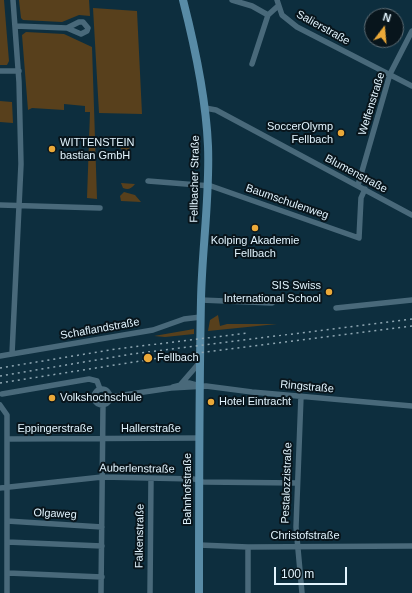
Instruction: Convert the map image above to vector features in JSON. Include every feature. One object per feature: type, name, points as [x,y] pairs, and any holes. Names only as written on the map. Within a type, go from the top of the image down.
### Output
[{"type":"street","points":[[12,354],[21,164],[18,71],[13,0]]},
{"type":"street","name":"Fellbacher Straße","points":[[183,0],[191,31],[205,108],[208,147],[208,185],[201,300],[200,386]]},
{"type":"street","points":[[232,0],[252,6],[268,15]]},
{"type":"street","name":"Salierstraße","points":[[277,0],[282,16],[297,27],[412,86]]},
{"type":"street","points":[[252,64],[268,15],[278,6]]},
{"type":"street","points":[[15,26],[67,28]]},
{"type":"street","name":"Welfenstraße","points":[[358,185],[390,74],[412,31]]},
{"type":"street","points":[[0,71],[18,71]]},
{"type":"street","name":"Blumenstraße","points":[[205,108],[216,110],[358,185],[412,216]]},
{"type":"street","name":"Baumschulenweg","points":[[148,181],[208,185],[359,238],[362,198],[365,190]]},
{"type":"street","points":[[0,205],[100,208]]},
{"type":"street","points":[[201,300],[272,303],[275,300]]},
{"type":"street","points":[[336,308],[412,300]]},
{"type":"street","name":"Schaflandstraße","points":[[0,356],[152,330],[184,318],[201,317]]},
{"type":"street","points":[[181,384],[200,361]]},
{"type":"street","points":[[7,593],[7,415],[0,405],[3,401],[1,393],[89,379],[97,382],[100,389]]},
{"type":"street","points":[[171,388],[181,384],[193,383],[200,386]]},
{"type":"street","points":[[110,396],[171,388],[189,388],[200,386]]},
{"type":"street","name":"Ringstraße","points":[[200,386],[412,406]]},
{"type":"street","name":"Bahnhofstraße","points":[[199,593],[200,386]]},
{"type":"street","points":[[100,389],[106,390],[110,396]]},
{"type":"street","points":[[100,389],[95,394],[94,399],[97,403],[103,405]]},
{"type":"street","points":[[103,405],[108,402],[110,396]]},
{"type":"street","name":"Pestalozzistraße","points":[[301,396],[296,527],[302,593]]},
{"type":"street","points":[[101,593],[103,405]]},
{"type":"street","name":"Hallerstraße","points":[[103,439],[200,438]]},
{"type":"street","name":"Eppingerstraße","points":[[7,439],[103,439]]},
{"type":"street","name":"Auberlenstraße","points":[[0,488],[7,486],[102,477],[297,483]]},
{"type":"street","name":"Falkenstraße","points":[[150,593],[151,479]]},
{"type":"street","name":"Olgaweg","points":[[7,521],[102,526]]},
{"type":"street","points":[[7,542],[102,546]]},
{"type":"street","name":"Christofstraße","points":[[199,545],[412,546]]},
{"type":"street","points":[[248,546],[248,593]]},
{"type":"street","points":[[8,573],[102,576]]},
{"type":"shaded area","points":[[0,0],[4,0],[9,61],[7,65],[0,65]]},
{"type":"shaded area","points":[[19,0],[89,0],[90,16],[79,15],[62,22],[23,20],[21,18]]},
{"type":"shaded area","points":[[93,8],[137,11],[142,114],[99,113]]},
{"type":"shaded area","points":[[26,32],[64,34],[92,47],[97,199],[87,198],[90,112],[85,112],[85,106],[64,104],[64,110],[32,108],[28,110],[22,35]]},
{"type":"shaded area","points":[[0,101],[12,102],[13,123],[0,122]]},
{"type":"shaded area","points":[[125,141],[130,146],[125,151],[120,146]]},
{"type":"shaded area","points":[[121,183],[135,184],[131,188],[126,189],[123,188]]},
{"type":"shaded area","points":[[124,192],[135,195],[141,202],[121,201],[120,196]]},
{"type":"shaded area","points":[[218,315],[220,326],[227,324],[277,324],[208,331],[210,320]]},
{"type":"shaded area","points":[[194,329],[194,334],[165,337],[154,336]]},
{"type":"railway","points":[[0,376],[132,354],[412,319]]},
{"type":"railway","points":[[0,383],[166,357],[412,326]]},
{"type":"railway","points":[[0,368],[116,349],[248,333]]},
{"type":"place","name":"SoccerOlymp Fellbach","points":[[341,133]]},
{"type":"place","name":"WITTENSTEIN bastian GmbH","points":[[52,149]]},
{"type":"place","name":"Kolping Akademie Fellbach","points":[[255,228]]},
{"type":"place","name":"SIS Swiss International School","points":[[329,292]]},
{"type":"place","name":"Fellbach","points":[[148,358]]},
{"type":"place","name":"Volkshochschule","points":[[52,398]]},
{"type":"place","name":"Hotel Eintracht","points":[[211,402]]}]
